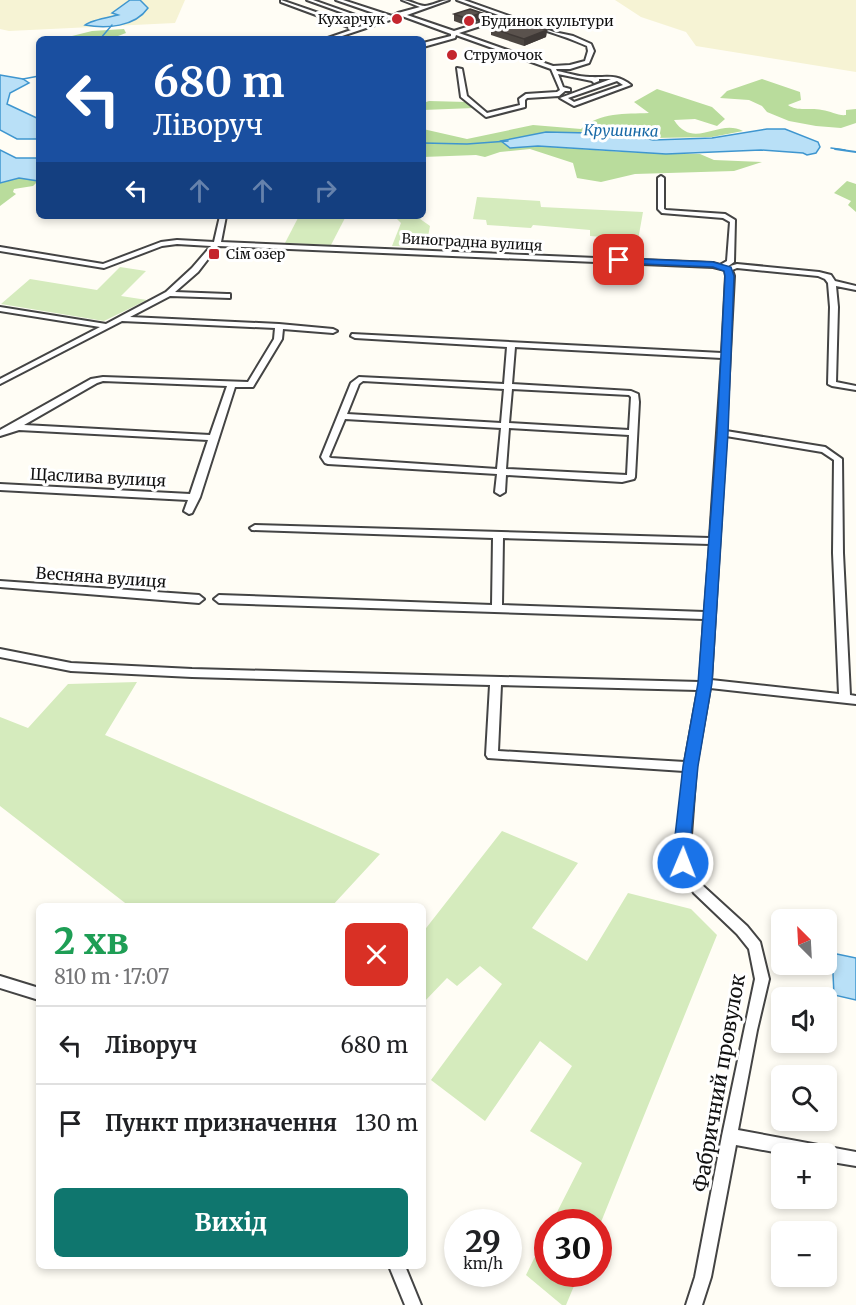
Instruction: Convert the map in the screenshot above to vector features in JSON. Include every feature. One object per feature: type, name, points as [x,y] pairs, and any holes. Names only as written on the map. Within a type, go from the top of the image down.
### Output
[{"type":"street","points":[[309,0],[374,23]]},
{"type":"street","points":[[338,0],[390,17]]},
{"type":"street","points":[[404,0],[424,7]]},
{"type":"street","points":[[337,36],[447,0]]},
{"type":"street","points":[[459,0],[589,45],[591,51],[587,62],[554,70]]},
{"type":"street","points":[[283,1],[359,29]]},
{"type":"street","points":[[400,14],[554,70],[596,78],[610,77],[628,85],[574,104],[562,94],[554,70]]},
{"type":"street","points":[[426,44],[443,41],[454,34],[506,16]]},
{"type":"street","points":[[459,69],[464,97],[486,115],[523,106],[522,99],[526,96],[562,94],[617,79]]},
{"type":"street","points":[[562,94],[597,80],[596,78]]},
{"type":"street","points":[[661,178],[661,209],[664,213],[725,216],[733,221],[734,233],[730,262],[725,268]]},
{"type":"street","points":[[0,382],[169,294],[195,270],[217,243],[222,219]]},
{"type":"street","name":"Виноградна вулиця","points":[[0,249],[104,266],[161,244],[177,242],[725,268],[737,266],[819,274],[828,277],[832,283],[856,288]]},
{"type":"street","name":"Фабричний провулок","points":[[694,1305],[703,1277],[729,1136],[762,979],[754,946],[742,930],[698,889],[683,863],[683,836],[690,766],[705,684],[710,616],[730,276],[725,268]]},
{"type":"street","points":[[832,283],[832,384],[856,388]]},
{"type":"street","points":[[169,294],[227,296]]},
{"type":"street","points":[[0,309],[107,326]]},
{"type":"street","points":[[120,319],[279,326],[333,331]]},
{"type":"street","points":[[0,433],[94,381],[103,379],[250,385],[278,339],[279,326]]},
{"type":"street","points":[[356,336],[726,356]]},
{"type":"street","points":[[500,492],[511,345]]},
{"type":"street","points":[[362,379],[631,393],[635,396],[631,477],[628,479],[328,461],[325,457],[341,416],[354,383],[362,379]]},
{"type":"street","points":[[189,511],[232,384]]},
{"type":"street","points":[[341,416],[633,433]]},
{"type":"street","points":[[12,428],[213,440]]},
{"type":"street","points":[[0,653],[71,667],[192,673],[705,684],[851,699],[838,553],[838,459],[825,450],[722,433]]},
{"type":"street","name":"Щаслива вулиця","points":[[0,487],[195,497]]},
{"type":"street","points":[[255,528],[714,541]]},
{"type":"street","points":[[497,609],[498,534]]},
{"type":"street","name":"Весняна вулиця","points":[[0,584],[199,599]]},
{"type":"street","points":[[219,599],[710,616]]},
{"type":"street","points":[[496,680],[492,754],[690,766]]},
{"type":"street","points":[[0,982],[36,993]]},
{"type":"street","points":[[729,1136],[856,1159]]},
{"type":"street","points":[[398,1269],[413,1305]]},
{"type":"shaded area","points":[[0,0],[185,0],[175,23],[9,31],[0,29]]},
{"type":"shaded area","points":[[615,0],[856,0],[856,72],[696,46],[686,32],[641,17]]},
{"type":"green space","points":[[124,29],[126,33],[118,36],[72,36],[92,31]]},
{"type":"green space","points":[[762,79],[800,92],[801,100],[788,105],[792,107],[818,109],[843,115],[846,115],[846,110],[856,109],[856,123],[841,128],[816,126],[789,121],[767,112],[762,106],[749,100],[720,98],[727,91]]},
{"type":"green space","points":[[657,89],[712,107],[725,119],[717,126],[695,119],[674,120],[682,129],[690,133],[698,134],[724,128],[743,131],[712,137],[653,138],[602,127],[580,132],[546,132],[502,141],[510,148],[538,146],[700,154],[714,160],[762,162],[734,171],[635,174],[601,182],[577,178],[573,163],[530,149],[500,152],[485,157],[476,155],[426,157],[426,130],[467,139],[533,125],[581,129],[596,119],[622,114],[649,113],[634,102]]},
{"type":"green space","points":[[426,102],[467,102],[474,108],[426,110]]},
{"type":"green space","points":[[19,178],[36,181],[33,186],[14,189],[13,192],[16,194],[0,206],[0,183]]},
{"type":"green space","points":[[847,181],[856,184],[856,212],[848,205],[851,201],[834,193]]},
{"type":"green space","points":[[477,197],[540,201],[541,207],[643,212],[638,240],[590,236],[590,230],[533,225],[531,228],[487,225],[486,220],[473,219]]},
{"type":"green space","points":[[297,219],[344,219],[331,245],[285,243]]},
{"type":"green space","points":[[397,219],[420,219],[430,226],[426,247],[392,246],[401,223]]},
{"type":"green space","points":[[120,267],[146,271],[121,296],[147,300],[104,321],[1,304],[30,279],[97,290]]},
{"type":"green space","points":[[137,682],[105,735],[380,854],[335,903],[125,903],[0,806],[0,717],[28,728],[68,684]]},
{"type":"green space","points":[[502,831],[578,863],[532,928],[587,961],[628,893],[691,909],[717,935],[606,1209],[559,1209],[582,1163],[530,1131],[572,1066],[540,1041],[485,1121],[431,1080],[502,984],[480,966],[457,986],[447,978],[426,1000],[426,928]]},
{"type":"green space","points":[[534,1259],[534,1282],[526,1275]]},
{"type":"green space","points":[[540,1287],[574,1287],[566,1305],[562,1305]]},
{"type":"water","points":[[130,0],[140,0],[148,8],[128,23],[102,27],[85,25],[118,15],[112,13]]},
{"type":"water","points":[[0,75],[23,79],[29,83],[10,93],[7,104],[36,118],[36,139],[17,139],[0,130]]},
{"type":"water","points":[[767,129],[785,129],[818,142],[820,147],[816,153],[807,155],[761,150],[666,154],[538,146],[510,148],[501,141],[546,132],[589,133],[609,130],[653,140],[712,138]]},
{"type":"water","points":[[0,150],[16,158],[36,158],[36,181],[19,178],[0,183]]},
{"type":"water","points":[[837,954],[856,958],[856,1000],[837,996],[837,987],[834,987],[833,975],[837,975]]},
{"type":"building","points":[[470,9],[482,13],[465,18],[454,14]]},
{"type":"building","points":[[514,19],[547,30],[524,39],[491,28]]},
{"type":"waterway","points":[[103,36],[112,25]]},
{"type":"waterway","points":[[23,79],[36,77]]},
{"type":"waterway","name":"Крушинка","points":[[426,143],[467,144],[508,141]]},
{"type":"waterway","points":[[831,148],[845,150]]},
{"type":"waterway","name":"Крушинка","points":[[835,149],[856,152]]},
{"type":"place","name":"Кухарчук","points":[[397,19]]},
{"type":"place","name":"Будинок культури","points":[[469,21]]},
{"type":"place","name":"Струмочок","points":[[452,55]]},
{"type":"place","name":"Сім озер","points":[[214,254]]},
{"type":"route","points":[[619,260],[723,266],[728,269],[730,276],[705,683],[690,766],[683,836],[683,863]]}]
